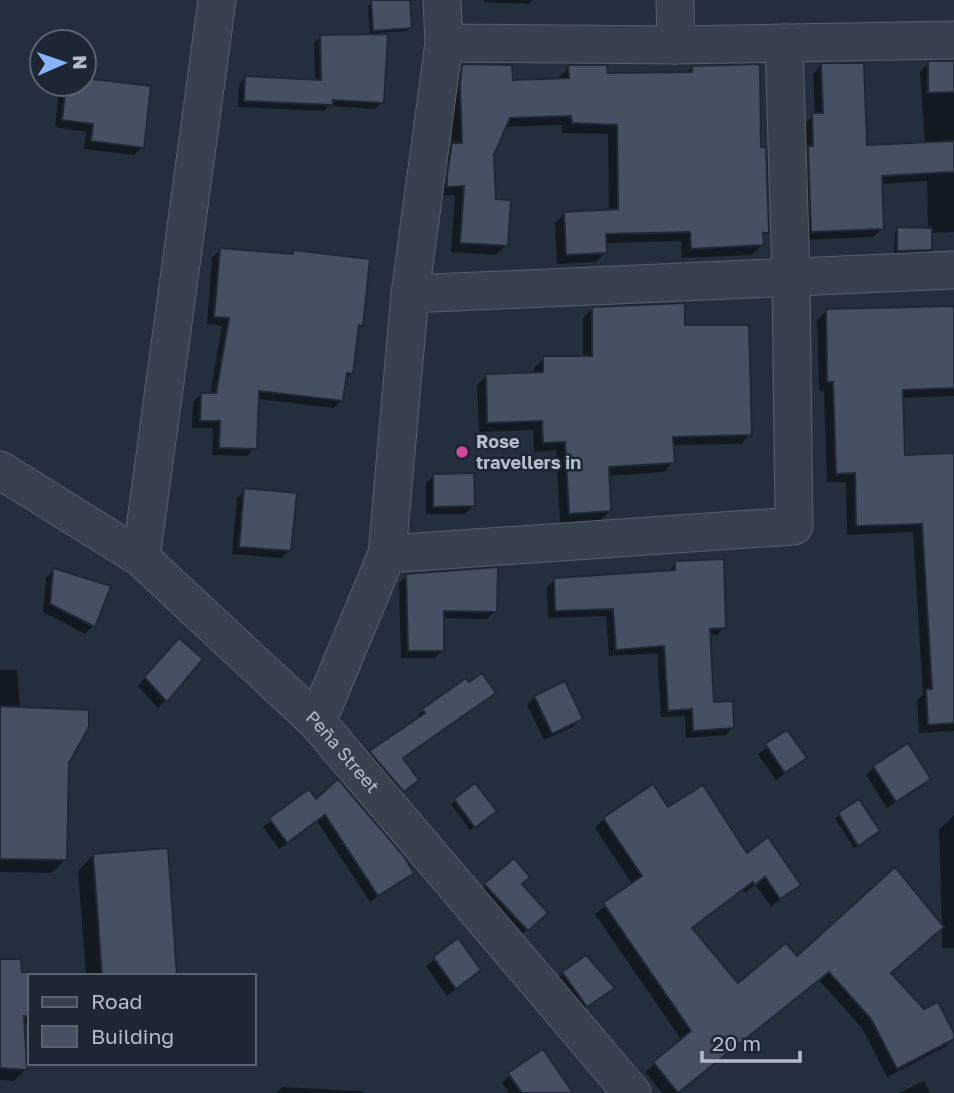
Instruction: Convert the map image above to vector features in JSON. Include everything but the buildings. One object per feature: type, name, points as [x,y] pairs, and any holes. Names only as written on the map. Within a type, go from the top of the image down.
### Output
[{"type":"street","points":[[141,558],[217,0]]},
{"type":"street","points":[[317,722],[387,554],[410,294],[443,43],[442,0]]},
{"type":"street","points":[[675,0],[676,45]]},
{"type":"street","points":[[443,43],[676,45],[954,40]]},
{"type":"street","points":[[387,554],[794,526],[791,277],[784,43]]},
{"type":"street","points":[[410,294],[954,270]]},
{"type":"street","name":"Peña Street","points":[[0,471],[141,558],[317,722],[632,1093]]},
{"type":"place","name":"Rose travellers in","points":[[462,452]]}]
